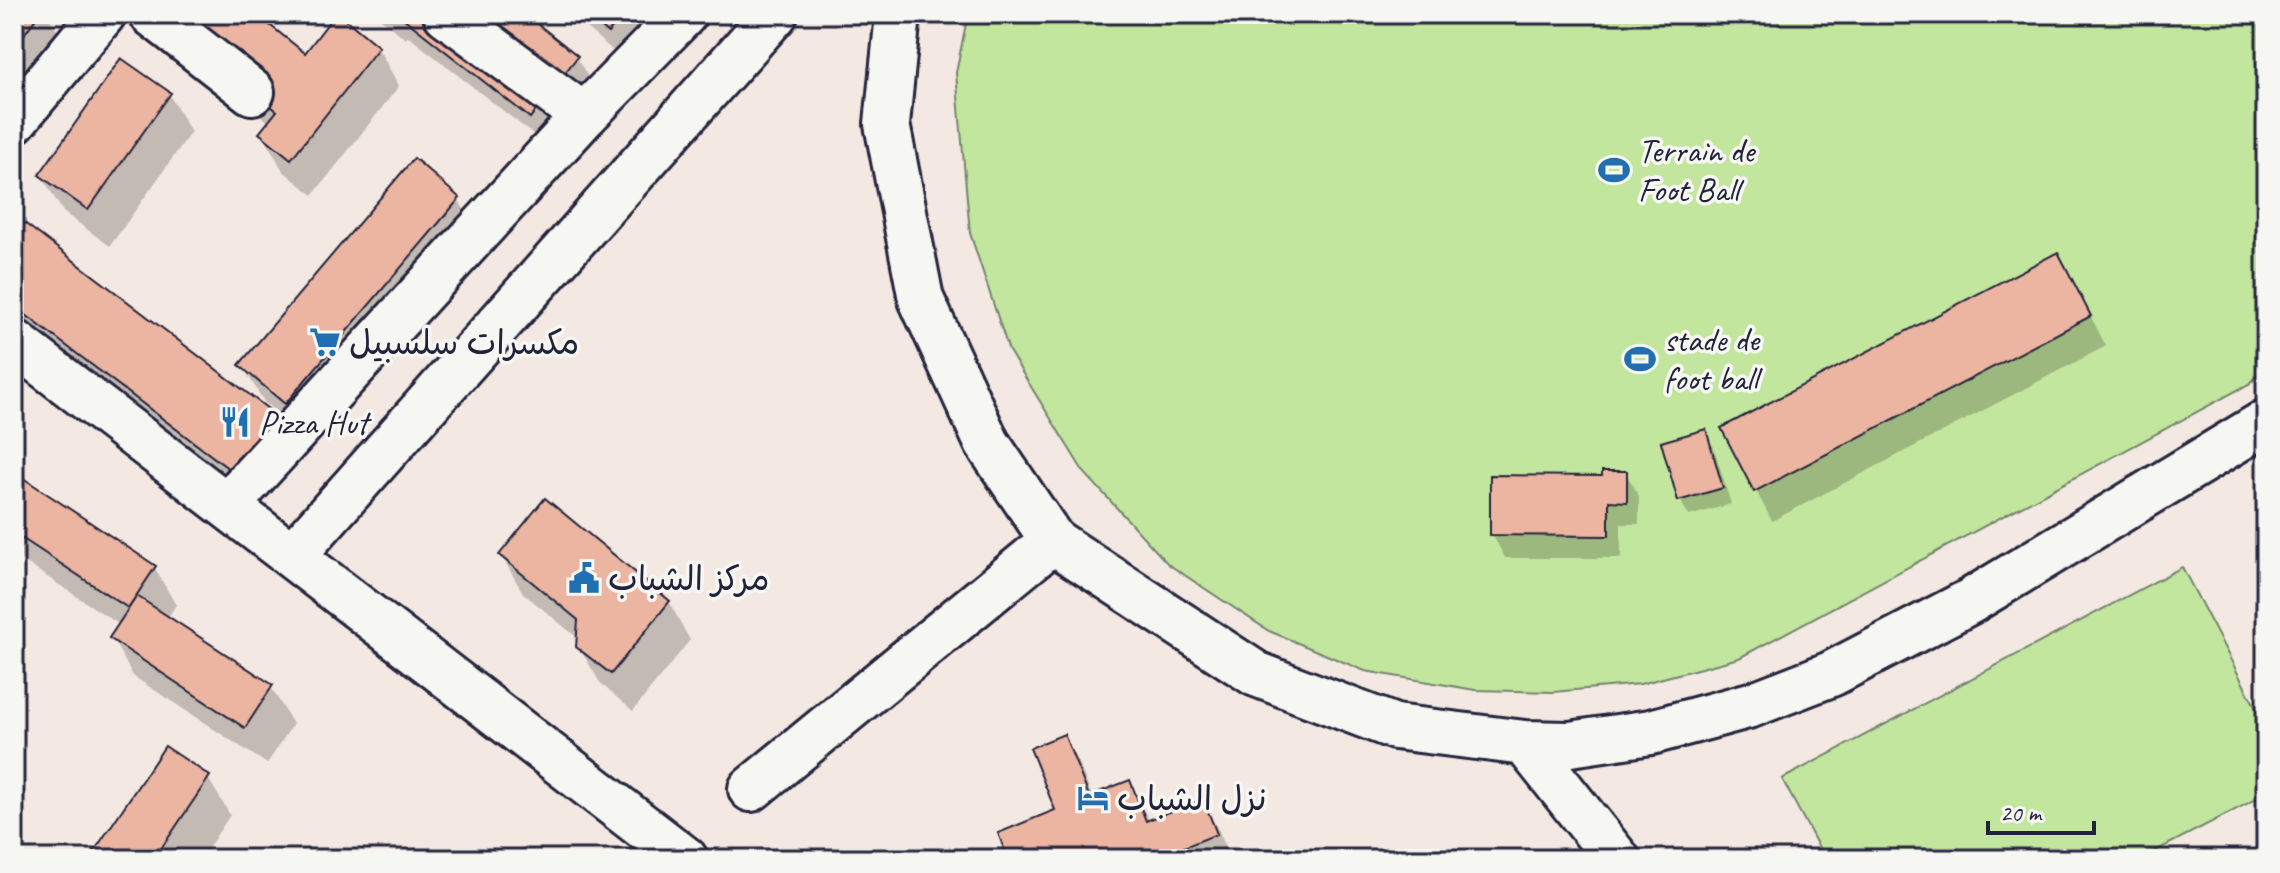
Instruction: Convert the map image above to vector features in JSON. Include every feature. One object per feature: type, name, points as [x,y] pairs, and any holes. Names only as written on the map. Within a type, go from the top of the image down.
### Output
[{"type":"street","points":[[14,121],[103,14]]},
{"type":"street","points":[[152,14],[252,92]]},
{"type":"street","points":[[446,14],[584,116]]},
{"type":"street","points":[[293,555],[775,14]]},
{"type":"street","points":[[898,14],[887,124],[921,299],[987,443],[1053,541],[1256,674],[1395,727],[1525,743],[1570,744],[1651,732],[1751,705],[1831,674],[1969,602],[2266,422]]},
{"type":"street","points":[[228,504],[584,116],[663,21],[711,86]]},
{"type":"street","points":[[14,342],[685,859]]},
{"type":"street","points":[[751,789],[1053,541]]},
{"type":"street","points":[[1525,743],[1617,859]]},
{"type":"green space","name":"stade de foot ball","points":[[968,14],[2266,14],[2266,368],[2249,384],[1739,658],[1640,684],[1553,692],[1475,690],[1365,671],[1269,631],[1168,564],[1083,471],[1009,351],[970,233],[956,73]]},
{"type":"green space","points":[[2182,567],[2266,727],[2266,794],[2140,859],[1825,859],[1782,779]]},
{"type":"building","points":[[14,14],[39,14],[14,48]]},
{"type":"building","points":[[156,14],[256,14],[305,53],[335,14],[339,14],[379,47],[291,159],[259,133],[277,111]]},
{"type":"building","points":[[398,14],[525,14],[578,56],[530,118]]},
{"type":"building","points":[[585,14],[624,14],[608,33]]},
{"type":"building","points":[[121,58],[171,93],[88,210],[39,175]]},
{"type":"building","points":[[414,158],[460,198],[285,404],[239,365]]},
{"type":"building","points":[[14,215],[276,415],[233,472],[14,306]]},
{"type":"building","points":[[2058,252],[2091,316],[1754,492],[1721,428]]},
{"type":"building","points":[[1706,429],[1723,488],[1678,501],[1661,442]]},
{"type":"building","points":[[1602,471],[1627,471],[1627,502],[1609,501],[1609,536],[1490,535],[1490,475],[1602,476]]},
{"type":"building","points":[[20,476],[156,566],[128,608],[14,533],[14,486]]},
{"type":"building","name":"مركز الشباب","points":[[545,498],[670,601],[611,674],[576,647],[578,620],[499,555]]},
{"type":"building","points":[[137,596],[273,685],[245,728],[109,638]]},
{"type":"building","name":"نزل الشباب","points":[[1064,734],[1089,796],[1130,780],[1146,821],[1203,799],[1217,834],[1160,859],[1005,859],[1007,857],[998,833],[1055,810],[1030,748]]},
{"type":"building","points":[[165,746],[210,776],[154,859],[89,859]]},
{"type":"place","name":"Terrain de Foot Ball","points":[[1614,170]]},
{"type":"place","name":"مكسرات سلسبيل","points":[[325,342]]},
{"type":"place","name":"stade de foot ball","points":[[1640,359]]},
{"type":"place","name":"Pizza Hut","points":[[235,422]]},
{"type":"place","name":"مركز الشباب","points":[[584,578]]},
{"type":"place","name":"نزل الشباب","points":[[1093,798]]}]
